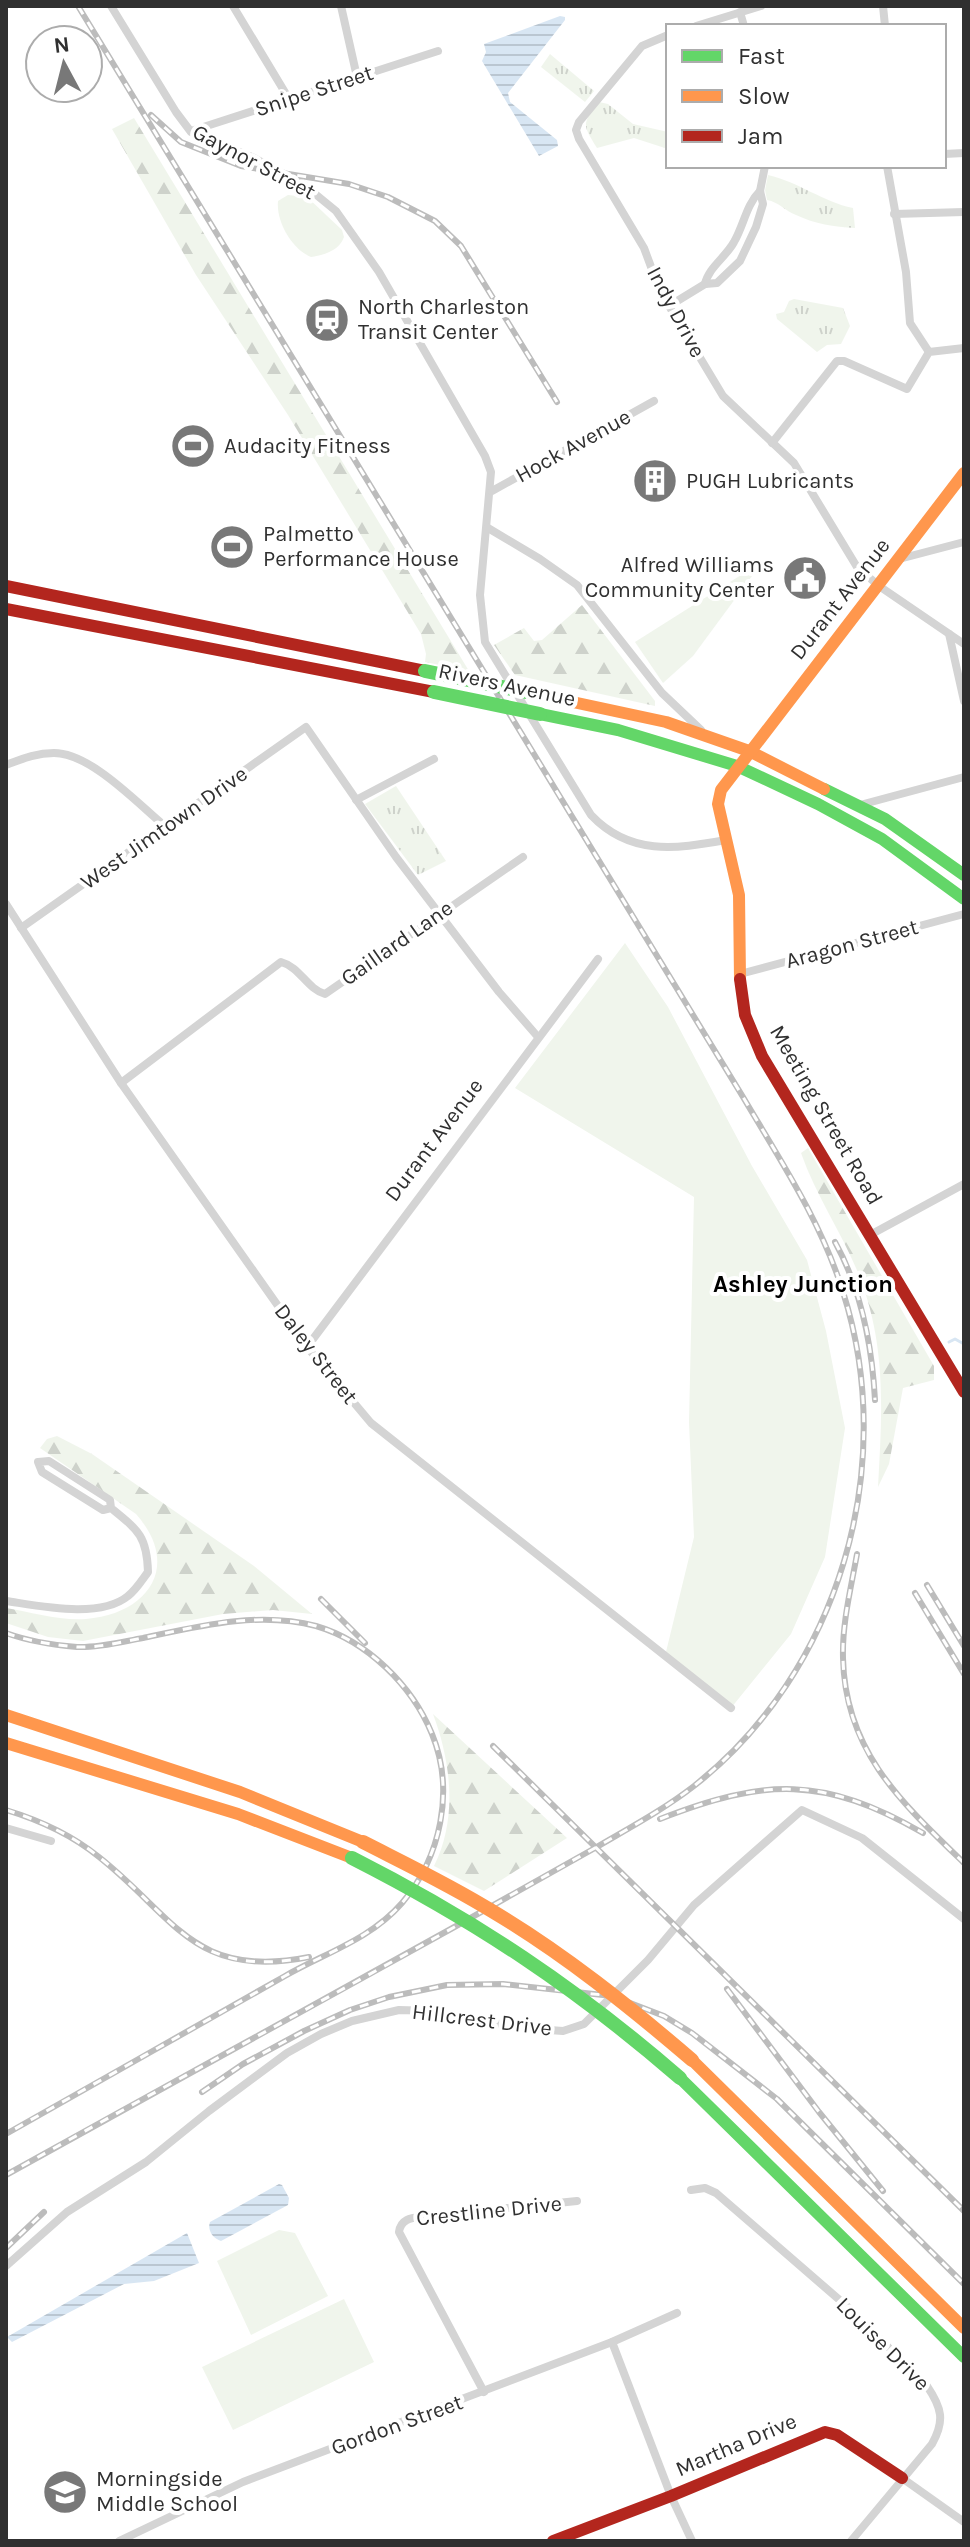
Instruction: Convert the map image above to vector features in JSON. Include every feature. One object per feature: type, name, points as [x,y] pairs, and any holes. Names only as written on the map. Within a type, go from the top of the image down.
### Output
[{"type":"main road","name":"Durant Avenue","points":[[749,751],[964,473]]},
{"type":"main road","name":"Rivers Avenue","points":[[6,586],[626,712],[705,734],[749,751],[885,819],[964,875]]},
{"type":"main road","name":"Rivers Avenue","points":[[6,609],[434,692],[644,737],[737,766],[818,804],[882,839],[964,899]]},
{"type":"main road","name":"Meeting Street Road","points":[[749,751],[719,798],[719,811],[739,895],[740,974],[745,1015],[762,1056],[962,1384]]},
{"type":"main road","points":[[6,1715],[240,1792],[363,1842],[464,1894],[553,1950],[643,2017],[692,2060],[964,2328]]},
{"type":"main road","points":[[6,1743],[238,1814],[352,1858],[426,1896],[523,1955],[625,2030],[680,2078],[964,2357]]},
{"type":"main road","name":"Martha Drive","points":[[563,2539],[825,2432],[837,2435],[902,2478]]},
{"type":"street","name":"Gaynor Street","points":[[111,6],[191,132],[254,158],[303,184],[336,211],[379,272],[485,456],[491,472],[492,491],[488,528]]},
{"type":"street","points":[[233,6],[289,99]]},
{"type":"street","points":[[341,6],[357,77]]},
{"type":"street","points":[[702,24],[761,6]]},
{"type":"street","points":[[740,12],[743,24]]},
{"type":"street","name":"Indy Drive","points":[[666,36],[642,46],[583,116],[576,130],[579,139],[644,248],[655,280],[723,396],[794,463],[857,567],[879,586],[964,644]]},
{"type":"street","name":"Snipe Street","points":[[191,132],[438,51]]},
{"type":"street","points":[[669,306],[705,284],[714,285],[725,277],[745,252],[763,207],[760,191],[765,168]]},
{"type":"street","points":[[887,168],[906,272],[910,323],[929,352]]},
{"type":"street","points":[[705,284],[708,273],[735,242],[750,203],[760,191]]},
{"type":"street","points":[[894,214],[964,212]]},
{"type":"street","points":[[929,352],[964,348]]},
{"type":"street","points":[[772,443],[837,361],[844,361],[907,389],[929,352]]},
{"type":"street","name":"Hock Avenue","points":[[492,491],[654,401]]},
{"type":"street","points":[[705,734],[662,693],[577,585],[488,528],[480,595],[485,642],[591,815],[613,834],[654,847],[685,847],[726,840]]},
{"type":"street","points":[[901,558],[964,542]]},
{"type":"street","points":[[949,634],[964,701]]},
{"type":"street","name":"West Jimtown Drive","points":[[21,928],[306,727],[356,800]]},
{"type":"street","points":[[6,765],[32,754],[57,752],[72,756],[88,763],[166,827]]},
{"type":"street","points":[[434,759],[356,800],[499,992],[538,1037]]},
{"type":"street","points":[[857,806],[964,777]]},
{"type":"street","name":"Gaillard Lane","points":[[121,1083],[281,962],[292,965],[316,991],[325,994],[523,857]]},
{"type":"street","name":"Daley Street","points":[[6,904],[121,1083],[307,1347],[371,1423],[731,1708]]},
{"type":"street","name":"Aragon Street","points":[[740,974],[964,914]]},
{"type":"street","name":"Durant Avenue","points":[[307,1347],[598,959]]},
{"type":"street","points":[[870,1235],[964,1184]]},
{"type":"street","points":[[6,1601],[101,1609],[127,1597],[148,1572],[147,1548],[134,1527],[111,1508],[110,1500],[49,1461],[38,1462],[42,1472],[103,1510],[111,1508]]},
{"type":"street","name":"Hillcrest Drive","points":[[6,2266],[67,2212],[146,2162],[287,2053],[341,2025],[399,2010],[433,2011],[522,2028],[563,2031],[584,2024],[648,1960],[694,1905],[802,1810],[862,1838],[964,1919]]},
{"type":"street","points":[[6,1828],[51,1841]]},
{"type":"street","name":"Louise Drive","points":[[691,2190],[705,2188],[716,2193],[850,2309],[927,2386],[940,2411],[941,2428],[932,2444],[851,2541]]},
{"type":"street","name":"Crestline Drive","points":[[484,2392],[399,2232],[400,2225],[406,2219],[427,2216],[577,2201]]},
{"type":"street","name":"Gordon Street","points":[[119,2541],[243,2482],[484,2392],[677,2313]]},
{"type":"street","points":[[612,2342],[671,2496],[692,2541]]},
{"type":"street","name":"Martha Drive","points":[[902,2478],[964,2522]]},
{"type":"green space","points":[[550,54],[594,91],[585,102],[541,67]]},
{"type":"green space","points":[[599,102],[608,104],[633,124],[666,132],[666,148],[634,138],[597,148],[586,125]]},
{"type":"green space","points":[[134,118],[469,671],[425,662],[421,634],[288,415],[196,275],[112,129]]},
{"type":"green space","points":[[768,175],[853,208],[855,228],[810,221],[767,200]]},
{"type":"green space","points":[[288,195],[307,197],[342,230],[344,237],[339,246],[311,257],[298,248],[283,226],[278,209],[278,201]]},
{"type":"green space","points":[[794,299],[843,308],[850,326],[841,344],[827,345],[817,352],[777,319],[776,314],[784,312],[789,301]]},
{"type":"green space","points":[[749,570],[752,576],[693,656],[663,683],[635,642]]},
{"type":"green space","points":[[582,605],[655,701],[655,706],[515,675],[494,645],[524,628],[534,641],[542,640]]},
{"type":"green space","points":[[396,786],[446,861],[418,875],[365,804]]},
{"type":"green space","points":[[625,943],[668,1007],[752,1166],[807,1260],[826,1331],[845,1428],[825,1557],[791,1634],[731,1708],[665,1656],[694,1537],[689,1422],[694,1197],[515,1088]]},
{"type":"green space","points":[[808,1148],[934,1366],[934,1380],[903,1388],[889,1464],[878,1487],[881,1406],[874,1328],[859,1275],[801,1153]]},
{"type":"green space","points":[[57,1436],[92,1454],[254,1566],[312,1614],[273,1610],[223,1614],[83,1641],[48,1637],[6,1623],[6,1608],[66,1619],[108,1615],[126,1608],[141,1597],[152,1584],[157,1569],[150,1533],[136,1514],[40,1448],[47,1439]]},
{"type":"green space","points":[[433,1714],[567,1838],[484,1891],[434,1866],[446,1829],[449,1790],[444,1751]]},
{"type":"green space","points":[[279,2230],[295,2233],[328,2296],[251,2335],[217,2261]]},
{"type":"green space","points":[[344,2299],[374,2362],[233,2430],[202,2367]]},
{"type":"water","points":[[560,16],[565,20],[508,93],[510,102],[557,140],[558,146],[539,156],[482,61],[486,52],[484,44]]},
{"type":"water","points":[[279,2184],[289,2198],[288,2205],[221,2241],[213,2236],[210,2222]]},
{"type":"water","points":[[187,2233],[199,2263],[154,2281],[124,2284],[12,2342],[7,2337]]},
{"type":"waterway","points":[[949,1342],[955,1339],[964,1344]]},
{"type":"railway","points":[[6,2175],[595,1848],[694,1786],[744,1739],[786,1685],[820,1626],[844,1562],[859,1495],[864,1427],[859,1359],[843,1292],[823,1240],[799,1192],[78,6]]},
{"type":"railway","points":[[151,115],[181,142],[241,166],[349,184],[388,197],[435,221],[461,246],[557,402]]},
{"type":"railway","points":[[835,1242],[859,1299],[871,1359],[875,1400]]},
{"type":"railway","points":[[857,1554],[843,1645],[846,1691],[854,1721],[866,1748],[899,1796],[964,1863]]},
{"type":"railway","points":[[927,1585],[964,1646]]},
{"type":"railway","points":[[915,1593],[964,1674]]},
{"type":"railway","points":[[321,1599],[365,1643]]},
{"type":"railway","points":[[6,1633],[41,1642],[85,1647],[251,1620],[294,1622],[335,1633],[353,1642],[386,1667],[413,1699],[432,1734],[439,1755],[443,1800],[435,1844],[426,1865],[415,1885],[390,1916],[347,1944],[6,2134]]},
{"type":"railway","points":[[493,1746],[964,2211]]},
{"type":"railway","points":[[660,1819],[731,1796],[763,1790],[794,1789],[855,1801],[923,1833]]},
{"type":"railway","points":[[6,1810],[55,1829],[89,1849],[189,1938],[212,1951],[238,1960],[270,1962],[309,1957]]},
{"type":"railway","points":[[202,2092],[243,2064],[304,2031],[350,2010],[389,1997],[447,1985],[503,1984],[612,1996],[664,2016],[692,2033],[777,2099],[964,2284]]},
{"type":"railway","points":[[727,1989],[883,2191]]},
{"type":"railway","points":[[6,2248],[44,2212]]},
{"type":"traffic: fast","points":[[425,671],[526,692]]},
{"type":"traffic: fast","points":[[434,692],[540,714]]},
{"type":"traffic: fast","points":[[540,714],[618,730],[737,766],[818,804],[882,839],[964,899]]},
{"type":"traffic: fast","points":[[824,789],[885,819],[964,875]]},
{"type":"traffic: fast","points":[[352,1858],[483,1931],[602,2014],[680,2078]]},
{"type":"traffic: fast","points":[[680,2078],[964,2357]]},
{"type":"traffic: slow","points":[[740,979],[739,895],[718,804],[721,790],[964,473]]},
{"type":"traffic: slow","points":[[526,692],[666,722],[749,751],[824,789]]},
{"type":"traffic: slow","points":[[6,1715],[240,1792],[363,1842]]},
{"type":"traffic: slow","points":[[6,1743],[238,1814],[352,1858]]},
{"type":"traffic: slow","points":[[363,1842],[460,1892],[545,1945],[595,1981],[692,2060]]},
{"type":"traffic: slow","points":[[692,2060],[964,2328]]},
{"type":"traffic: jam","points":[[6,586],[425,671]]},
{"type":"traffic: jam","points":[[6,609],[434,692]]},
{"type":"traffic: jam","points":[[740,979],[745,1015],[762,1056],[964,1392]]},
{"type":"traffic: jam","points":[[553,2541],[825,2432],[837,2435],[902,2478]]},
{"type":"place","name":"North Charleston Transit Center","points":[[327,320]]},
{"type":"place","name":"Audacity Fitness","points":[[193,446]]},
{"type":"place","name":"PUGH Lubricants","points":[[655,481]]},
{"type":"place","name":"Palmetto Performance House","points":[[232,547]]},
{"type":"place","name":"Alfred Williams Community Center","points":[[805,578]]},
{"type":"place","name":"Morningside Middle School","points":[[65,2492]]},
{"type":"district","name":"Ashley Junction","points":[[803,1284]]}]
